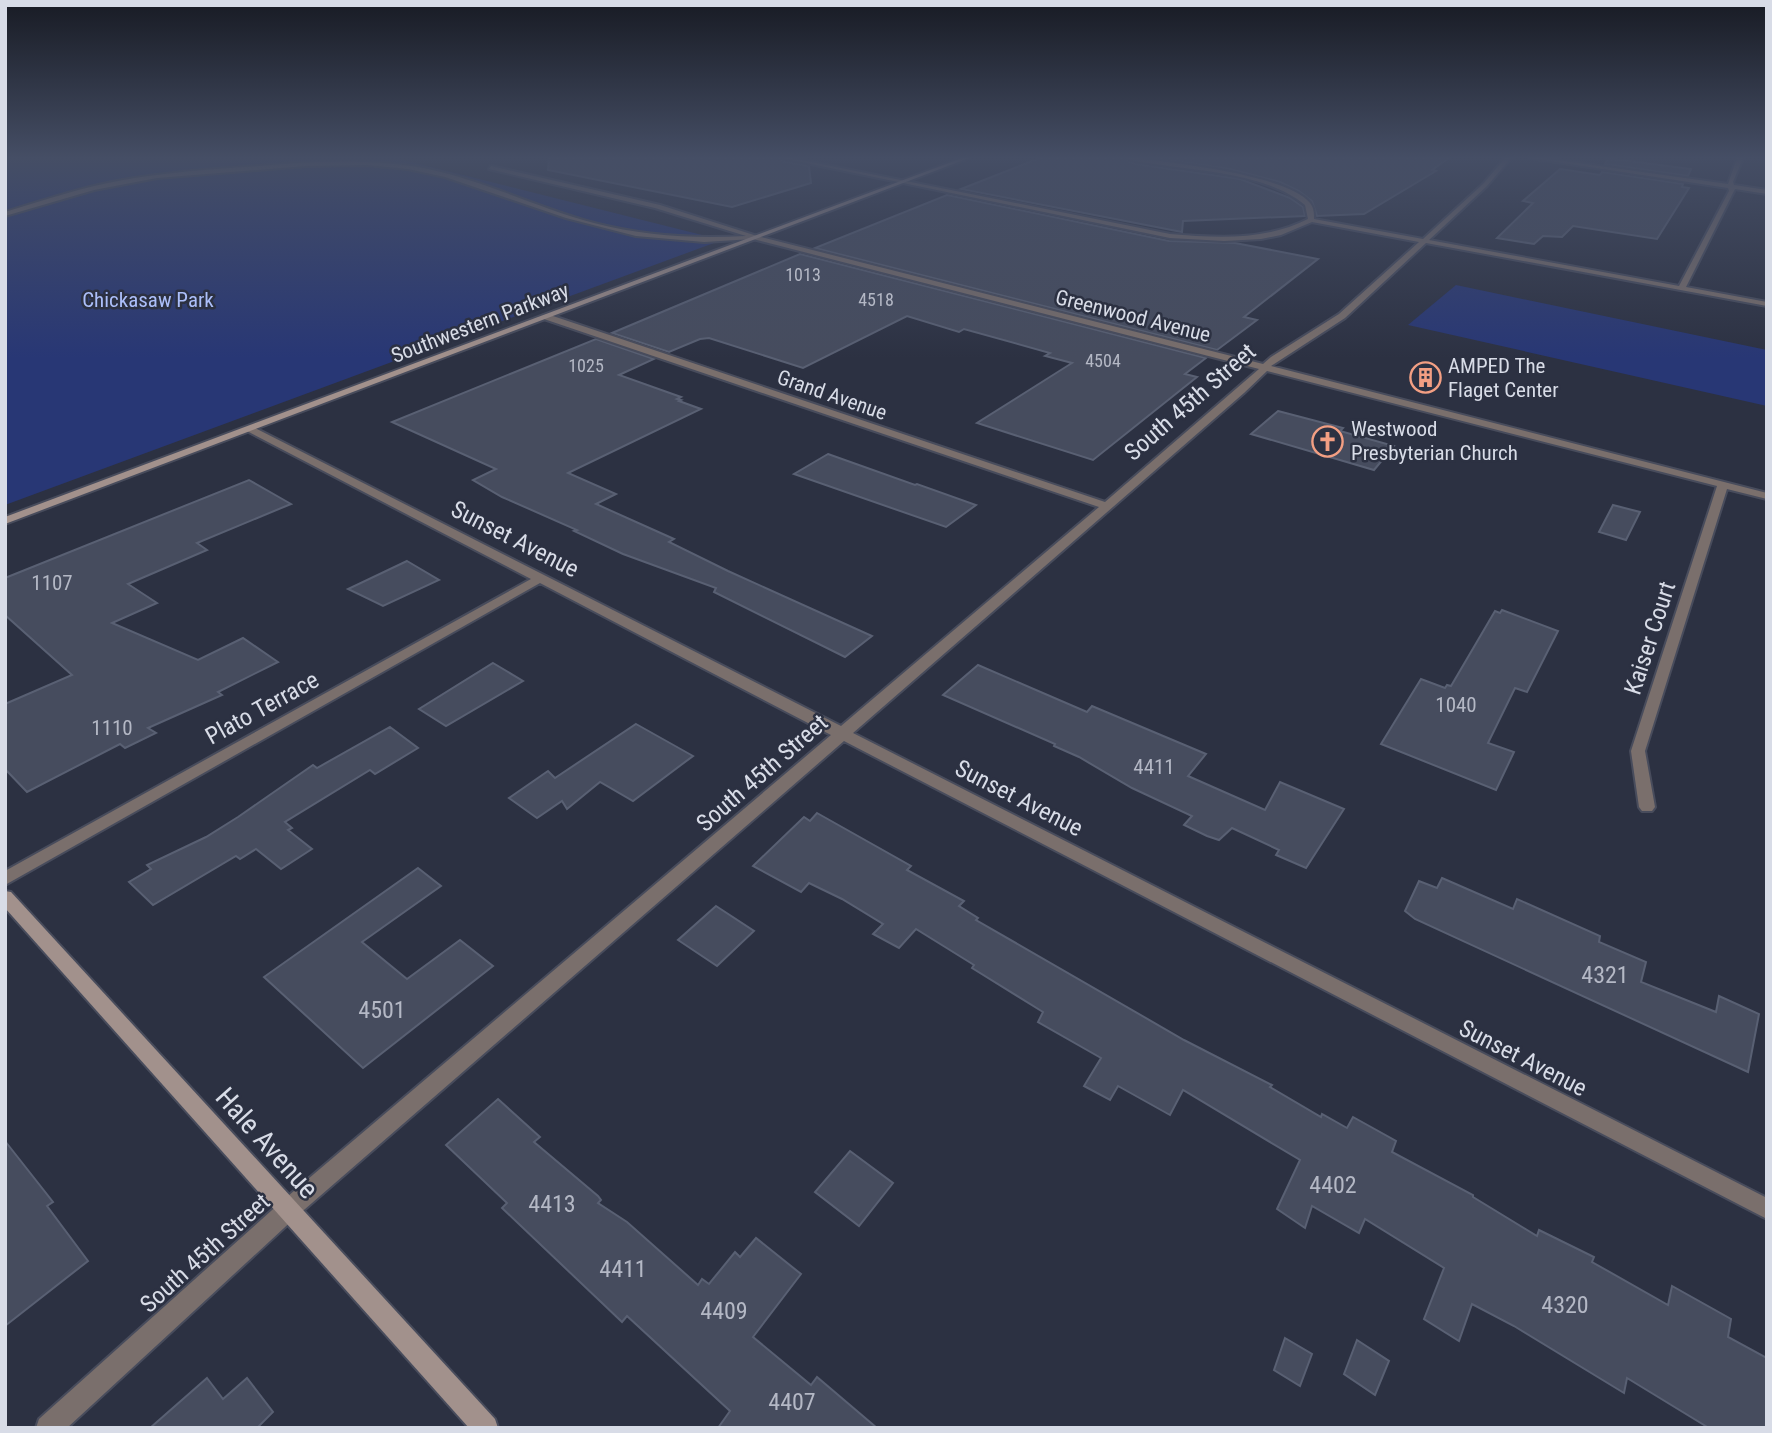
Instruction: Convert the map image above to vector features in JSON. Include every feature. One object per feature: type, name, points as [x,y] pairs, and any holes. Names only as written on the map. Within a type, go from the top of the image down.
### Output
[{"type":"street","points":[[597,225],[622,232],[684,239],[755,237]]},
{"type":"street","name":"Greenwood Avenue","points":[[720,225],[755,237],[1767,496]]},
{"type":"street","name":"Southwestern Parkway","points":[[5,521],[787,225]]},
{"type":"street","points":[[1114,225],[1188,238],[1257,236],[1296,229],[1303,225]]},
{"type":"street","points":[[1338,225],[1767,304]]},
{"type":"street","name":"South 45th Street","points":[[48,1428],[289,1209],[1274,359],[1342,316],[1443,225]]},
{"type":"street","points":[[1682,288],[1716,225]]},
{"type":"street","name":"Grand Avenue","points":[[547,317],[1105,506]]},
{"type":"street","name":"Sunset Avenue","points":[[250,429],[1767,1209]]},
{"type":"street","name":"Kaiser Court","points":[[1647,807],[1637,751],[1723,485]]},
{"type":"street","name":"Plato Terrace","points":[[5,879],[541,578]]},
{"type":"street","name":"Hale Avenue","points":[[5,897],[486,1428]]},
{"type":"green space","name":"Chickasaw Park","points":[[5,225],[662,225],[722,240],[5,505]]},
{"type":"green space","points":[[1456,285],[1767,350],[1767,406],[1408,325]]},
{"type":"building","points":[[873,225],[1091,225],[1169,241],[1235,243],[1318,259],[1244,317],[1257,320],[1217,350],[815,248]]},
{"type":"building","points":[[1145,225],[1183,225],[1182,232]]},
{"type":"building","points":[[1511,225],[1666,225],[1657,239],[1573,226],[1562,237],[1543,236],[1534,244],[1497,238]]},
{"type":"building","points":[[800,254],[1206,358],[1185,374],[1197,377],[1093,460],[977,423],[1072,363],[1045,356],[1050,353],[964,329],[959,332],[907,316],[803,368],[709,338],[669,352],[612,333]]},
{"type":"building","points":[[596,339],[654,359],[619,375],[681,397],[677,399],[701,409],[568,473],[616,494],[596,504],[674,539],[669,542],[728,571],[872,636],[845,657],[714,592],[716,588],[623,554],[574,531],[577,530],[502,497],[473,480],[496,469],[392,422]]},
{"type":"building","name":"Westwood Presbyterian Church","points":[[1278,411],[1343,428],[1340,431],[1394,446],[1374,470],[1251,434]]},
{"type":"building","points":[[828,454],[976,505],[946,527],[794,474]]},
{"type":"building","points":[[249,480],[291,504],[197,543],[207,550],[128,584],[157,603],[112,623],[198,660],[243,638],[278,662],[218,692],[222,695],[148,728],[156,733],[125,748],[120,744],[27,792],[5,769],[5,704],[72,675],[5,615],[5,578]]},
{"type":"building","points":[[1613,505],[1640,512],[1626,540],[1599,532]]},
{"type":"building","points":[[407,561],[439,580],[383,606],[348,589]]},
{"type":"building","points":[[1502,610],[1558,631],[1527,692],[1515,688],[1488,743],[1514,752],[1496,790],[1381,744],[1421,679],[1445,688],[1447,685],[1451,686],[1495,611],[1500,613]]},
{"type":"building","points":[[493,663],[523,681],[446,726],[419,709]]},
{"type":"building","points":[[978,665],[1087,712],[1092,706],[1206,754],[1188,776],[1265,810],[1280,782],[1344,809],[1306,868],[1276,855],[1279,850],[1232,828],[1219,840],[1207,836],[1184,825],[1192,816],[1132,788],[1079,757],[1054,746],[1055,744],[943,695]]},
{"type":"building","points":[[636,724],[693,756],[633,801],[600,782],[567,809],[562,801],[537,818],[509,798],[548,771],[555,778]]},
{"type":"building","points":[[390,727],[418,748],[375,774],[370,770],[285,822],[292,828],[288,830],[312,849],[281,869],[256,849],[240,859],[236,856],[153,905],[129,882],[151,869],[147,865],[206,837],[313,765],[317,768]]},
{"type":"building","points":[[817,813],[911,866],[907,870],[964,901],[959,906],[978,918],[976,920],[1184,1040],[1272,1085],[1270,1087],[1321,1117],[1322,1114],[1347,1128],[1353,1117],[1396,1141],[1392,1152],[1473,1195],[1537,1236],[1539,1230],[1594,1257],[1592,1262],[1668,1305],[1672,1286],[1731,1319],[1728,1337],[1767,1358],[1767,1428],[1709,1428],[1627,1378],[1624,1393],[1514,1326],[1472,1304],[1459,1341],[1424,1319],[1444,1268],[1365,1219],[1359,1233],[1312,1206],[1305,1228],[1277,1209],[1300,1160],[1183,1090],[1170,1115],[1118,1086],[1110,1100],[1084,1086],[1101,1058],[1038,1022],[1043,1012],[972,968],[974,965],[916,929],[899,948],[873,934],[883,924],[842,899],[809,883],[801,892],[753,866],[804,817],[810,821]]},
{"type":"building","points":[[418,868],[441,886],[362,942],[407,979],[460,940],[493,966],[363,1068],[264,977]]},
{"type":"building","points":[[1442,878],[1513,909],[1517,899],[1600,936],[1599,942],[1646,962],[1641,982],[1716,1012],[1719,996],[1759,1014],[1748,1072],[1415,919],[1405,911],[1419,881],[1437,888]]},
{"type":"building","points":[[716,906],[754,931],[717,966],[678,940]]},
{"type":"building","points":[[498,1099],[540,1137],[534,1142],[598,1196],[601,1200],[598,1203],[627,1222],[698,1285],[702,1279],[709,1284],[735,1252],[740,1257],[756,1238],[801,1274],[753,1337],[811,1385],[817,1377],[877,1428],[718,1428],[730,1411],[627,1316],[622,1322],[502,1208],[507,1203],[446,1145]]},
{"type":"building","points":[[5,1141],[53,1202],[47,1206],[88,1261],[5,1326]]},
{"type":"building","points":[[850,1151],[893,1183],[859,1226],[815,1192]]},
{"type":"building","points":[[1285,1338],[1312,1354],[1300,1386],[1274,1370]]},
{"type":"building","points":[[1357,1340],[1389,1361],[1375,1395],[1344,1374]]},
{"type":"building","points":[[207,1378],[223,1399],[247,1378],[273,1412],[257,1428],[150,1428]]},
{"type":"place","name":"AMPED The Flaget Center","points":[[1425,378]]},
{"type":"place","name":"Westwood Presbyterian Church","points":[[1328,441]]}]
